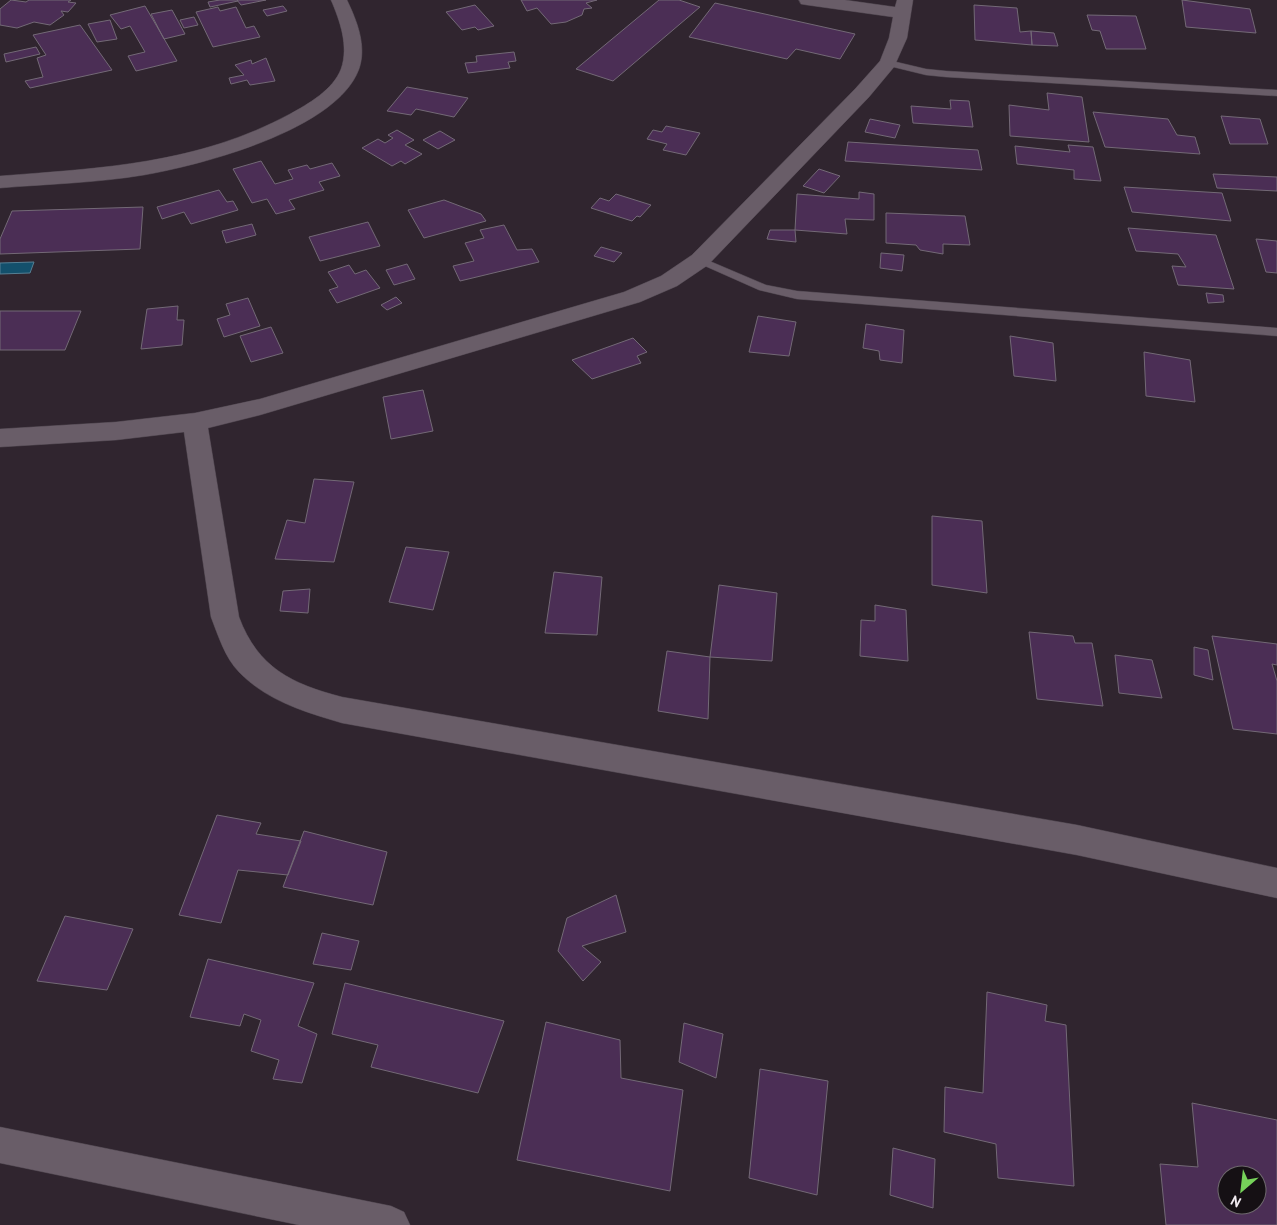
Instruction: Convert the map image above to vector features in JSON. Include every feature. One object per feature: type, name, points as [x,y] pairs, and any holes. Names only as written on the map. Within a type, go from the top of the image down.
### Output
[{"type":"street","points":[[0,182],[143,169],[178,162],[262,136],[292,123],[332,94],[345,79],[352,59],[353,37],[339,0]]},
{"type":"street","points":[[0,438],[116,431],[195,422],[260,407],[632,297],[669,281],[700,260],[888,63],[898,38],[905,6],[807,0]]},
{"type":"street","points":[[195,422],[225,617],[233,639],[248,663],[274,683],[306,700],[342,710],[1077,840],[1277,884]]},
{"type":"street","points":[[0,1144],[391,1225]]},
{"type":"lane","points":[[888,63],[946,74],[1277,93]]},
{"type":"lane","points":[[700,260],[764,288],[797,295],[1277,332]]},
{"type":"water","points":[[34,262],[30,273],[0,274],[0,263]]},
{"type":"building","points":[[11,0],[26,2],[29,0],[71,0],[68,2],[76,3],[68,12],[61,11],[64,15],[50,25],[34,22],[17,28],[0,25],[0,9]]},
{"type":"building","points":[[220,0],[238,1],[210,7],[208,2]]},
{"type":"building","points":[[237,0],[266,0],[241,5]]},
{"type":"building","points":[[521,0],[597,0],[586,3],[592,8],[584,9],[582,15],[566,22],[551,24],[537,8],[527,11]]},
{"type":"building","points":[[659,0],[679,0],[700,7],[613,81],[576,69]]},
{"type":"building","points":[[1182,0],[1250,9],[1256,33],[1186,27]]},
{"type":"building","points":[[715,3],[855,34],[840,59],[796,49],[787,59],[689,37]]},
{"type":"building","points":[[475,5],[494,26],[478,30],[475,27],[462,30],[446,12]]},
{"type":"building","points":[[974,5],[1017,8],[1020,32],[1031,31],[1032,45],[975,40]]},
{"type":"building","points":[[145,6],[177,61],[136,71],[128,56],[145,52],[130,26],[121,29],[110,15]]},
{"type":"building","points":[[283,6],[287,11],[267,16],[263,10]]},
{"type":"building","points":[[218,7],[220,11],[236,7],[246,28],[254,26],[260,37],[213,47],[196,12]]},
{"type":"building","points":[[172,10],[185,34],[164,39],[151,14]]},
{"type":"building","points":[[1087,15],[1136,16],[1146,49],[1106,49],[1100,31],[1092,30]]},
{"type":"building","points":[[194,17],[198,25],[184,28],[180,20]]},
{"type":"building","points":[[110,20],[117,39],[97,42],[88,24]]},
{"type":"building","points":[[80,25],[112,70],[30,88],[25,81],[43,77],[37,58],[46,55],[33,35]]},
{"type":"building","points":[[1031,31],[1054,33],[1058,46],[1032,45]]},
{"type":"building","points":[[36,47],[40,54],[6,62],[4,54]]},
{"type":"building","points":[[514,52],[516,61],[508,62],[510,68],[468,73],[465,63],[477,62],[476,56]]},
{"type":"building","points":[[266,58],[275,81],[250,85],[247,80],[231,84],[229,78],[244,75],[235,65],[251,60],[252,64]]},
{"type":"building","points":[[407,87],[468,98],[454,117],[416,109],[411,115],[387,111]]},
{"type":"building","points":[[1047,93],[1082,97],[1089,142],[1010,136],[1009,105],[1049,110]]},
{"type":"building","points":[[950,100],[969,101],[973,127],[913,123],[911,106],[951,109]]},
{"type":"building","points":[[1093,112],[1168,119],[1177,135],[1195,137],[1200,154],[1105,147]]},
{"type":"building","points":[[1221,116],[1260,119],[1268,144],[1230,144]]},
{"type":"building","points":[[870,119],[900,125],[895,138],[865,132]]},
{"type":"building","points":[[666,126],[700,133],[686,155],[663,150],[667,144],[647,139],[653,130],[662,132]]},
{"type":"building","points":[[397,130],[414,140],[405,145],[422,154],[405,164],[401,161],[392,166],[362,148],[378,139],[385,143],[393,138],[388,135]]},
{"type":"building","points":[[440,131],[455,140],[438,149],[423,140]]},
{"type":"building","points":[[848,142],[978,150],[982,170],[845,161]]},
{"type":"building","points":[[1068,145],[1093,147],[1101,181],[1074,179],[1074,170],[1017,164],[1015,146],[1070,152]]},
{"type":"building","points":[[261,161],[275,184],[293,179],[288,170],[307,165],[310,169],[332,163],[340,176],[319,182],[324,190],[289,200],[295,209],[276,214],[267,199],[252,203],[233,169]]},
{"type":"building","points":[[819,169],[840,176],[824,193],[803,186]]},
{"type":"building","points":[[1213,174],[1277,177],[1277,191],[1217,188]]},
{"type":"building","points":[[1124,187],[1222,193],[1231,221],[1132,212]]},
{"type":"building","points":[[219,190],[227,202],[233,201],[238,210],[191,224],[184,212],[162,219],[157,207]]},
{"type":"building","points":[[859,192],[874,194],[874,220],[845,219],[847,234],[795,230],[797,194],[859,199]]},
{"type":"building","points":[[616,194],[651,205],[640,217],[637,216],[632,221],[591,208],[600,198],[609,201]]},
{"type":"building","points":[[444,200],[481,214],[486,221],[424,238],[408,210]]},
{"type":"building","points":[[143,207],[140,249],[0,254],[0,239],[12,211]]},
{"type":"building","points":[[886,213],[965,216],[970,245],[943,244],[943,254],[920,250],[916,245],[886,243]]},
{"type":"building","points":[[368,222],[380,246],[320,261],[309,237]]},
{"type":"building","points":[[252,224],[256,235],[226,243],[222,231]]},
{"type":"building","points":[[504,225],[517,250],[532,249],[539,262],[460,281],[453,266],[474,261],[465,243],[484,238],[480,230]]},
{"type":"building","points":[[1128,228],[1216,235],[1234,289],[1178,285],[1172,266],[1186,267],[1178,254],[1136,251]]},
{"type":"building","points":[[770,230],[795,230],[796,242],[767,239]]},
{"type":"building","points":[[1256,239],[1277,241],[1277,273],[1266,272]]},
{"type":"building","points":[[601,247],[622,253],[614,262],[594,256]]},
{"type":"building","points":[[881,253],[904,255],[902,271],[880,268]]},
{"type":"building","points":[[407,264],[415,279],[394,285],[386,270]]},
{"type":"building","points":[[349,265],[355,274],[366,270],[380,288],[337,303],[329,290],[338,287],[328,272]]},
{"type":"building","points":[[1206,293],[1223,295],[1224,302],[1208,303]]},
{"type":"building","points":[[396,297],[402,303],[387,310],[381,305]]},
{"type":"building","points":[[248,298],[260,326],[224,337],[217,319],[230,315],[226,304]]},
{"type":"building","points":[[178,306],[177,320],[184,320],[182,345],[141,349],[147,309]]},
{"type":"building","points":[[0,311],[81,311],[65,350],[0,350]]},
{"type":"building","points":[[758,316],[796,322],[789,356],[749,352]]},
{"type":"building","points":[[866,324],[904,330],[902,363],[880,360],[879,351],[863,348]]},
{"type":"building","points":[[271,327],[283,353],[251,362],[240,336]]},
{"type":"building","points":[[1010,336],[1053,343],[1056,381],[1014,376]]},
{"type":"building","points":[[633,338],[647,352],[637,356],[641,363],[592,379],[572,360]]},
{"type":"building","points":[[1144,352],[1190,360],[1195,402],[1146,396]]},
{"type":"building","points":[[423,390],[433,431],[391,439],[383,397]]},
{"type":"building","points":[[314,479],[354,482],[334,562],[275,559],[287,520],[305,523]]},
{"type":"building","points":[[932,516],[982,521],[987,593],[932,585]]},
{"type":"building","points":[[406,547],[449,552],[433,610],[389,602]]},
{"type":"building","points":[[554,572],[602,577],[597,635],[545,633]]},
{"type":"building","points":[[719,585],[777,593],[772,661],[710,657]]},
{"type":"building","points":[[310,589],[308,613],[280,611],[283,591]]},
{"type":"building","points":[[875,605],[906,610],[908,661],[860,656],[861,620],[875,621]]},
{"type":"building","points":[[1029,632],[1073,636],[1075,643],[1092,643],[1103,706],[1037,699]]},
{"type":"building","points":[[1212,636],[1277,644],[1277,665],[1272,664],[1277,681],[1277,734],[1233,729]]},
{"type":"building","points":[[1194,647],[1208,650],[1213,680],[1194,675]]},
{"type":"building","points":[[667,651],[710,657],[708,719],[658,711]]},
{"type":"building","points":[[1115,655],[1152,660],[1162,698],[1119,693]]},
{"type":"building","points":[[217,815],[261,823],[256,834],[301,841],[288,875],[238,870],[221,923],[179,915]]},
{"type":"building","points":[[304,831],[387,852],[373,905],[283,887]]},
{"type":"building","points":[[616,895],[626,932],[582,946],[601,962],[583,981],[558,951],[567,918]]},
{"type":"building","points":[[65,916],[133,929],[107,990],[37,981]]},
{"type":"building","points":[[322,933],[359,941],[351,970],[313,964]]},
{"type":"building","points":[[208,959],[314,983],[298,1026],[317,1034],[302,1083],[273,1079],[279,1060],[251,1051],[261,1020],[244,1014],[240,1026],[190,1017]]},
{"type":"building","points":[[345,983],[504,1021],[478,1093],[371,1067],[378,1045],[332,1034]]},
{"type":"building","points":[[987,992],[1047,1005],[1045,1021],[1066,1025],[1074,1186],[998,1178],[996,1144],[944,1132],[945,1087],[983,1093]]},
{"type":"building","points":[[546,1022],[620,1040],[621,1078],[683,1090],[670,1191],[517,1160]]},
{"type":"building","points":[[684,1023],[723,1034],[716,1078],[679,1062]]},
{"type":"building","points":[[760,1069],[828,1081],[817,1195],[749,1178]]},
{"type":"building","points":[[1192,1103],[1277,1120],[1277,1225],[1166,1225],[1160,1164],[1198,1167]]},
{"type":"building","points":[[893,1148],[935,1159],[933,1208],[890,1195]]}]
